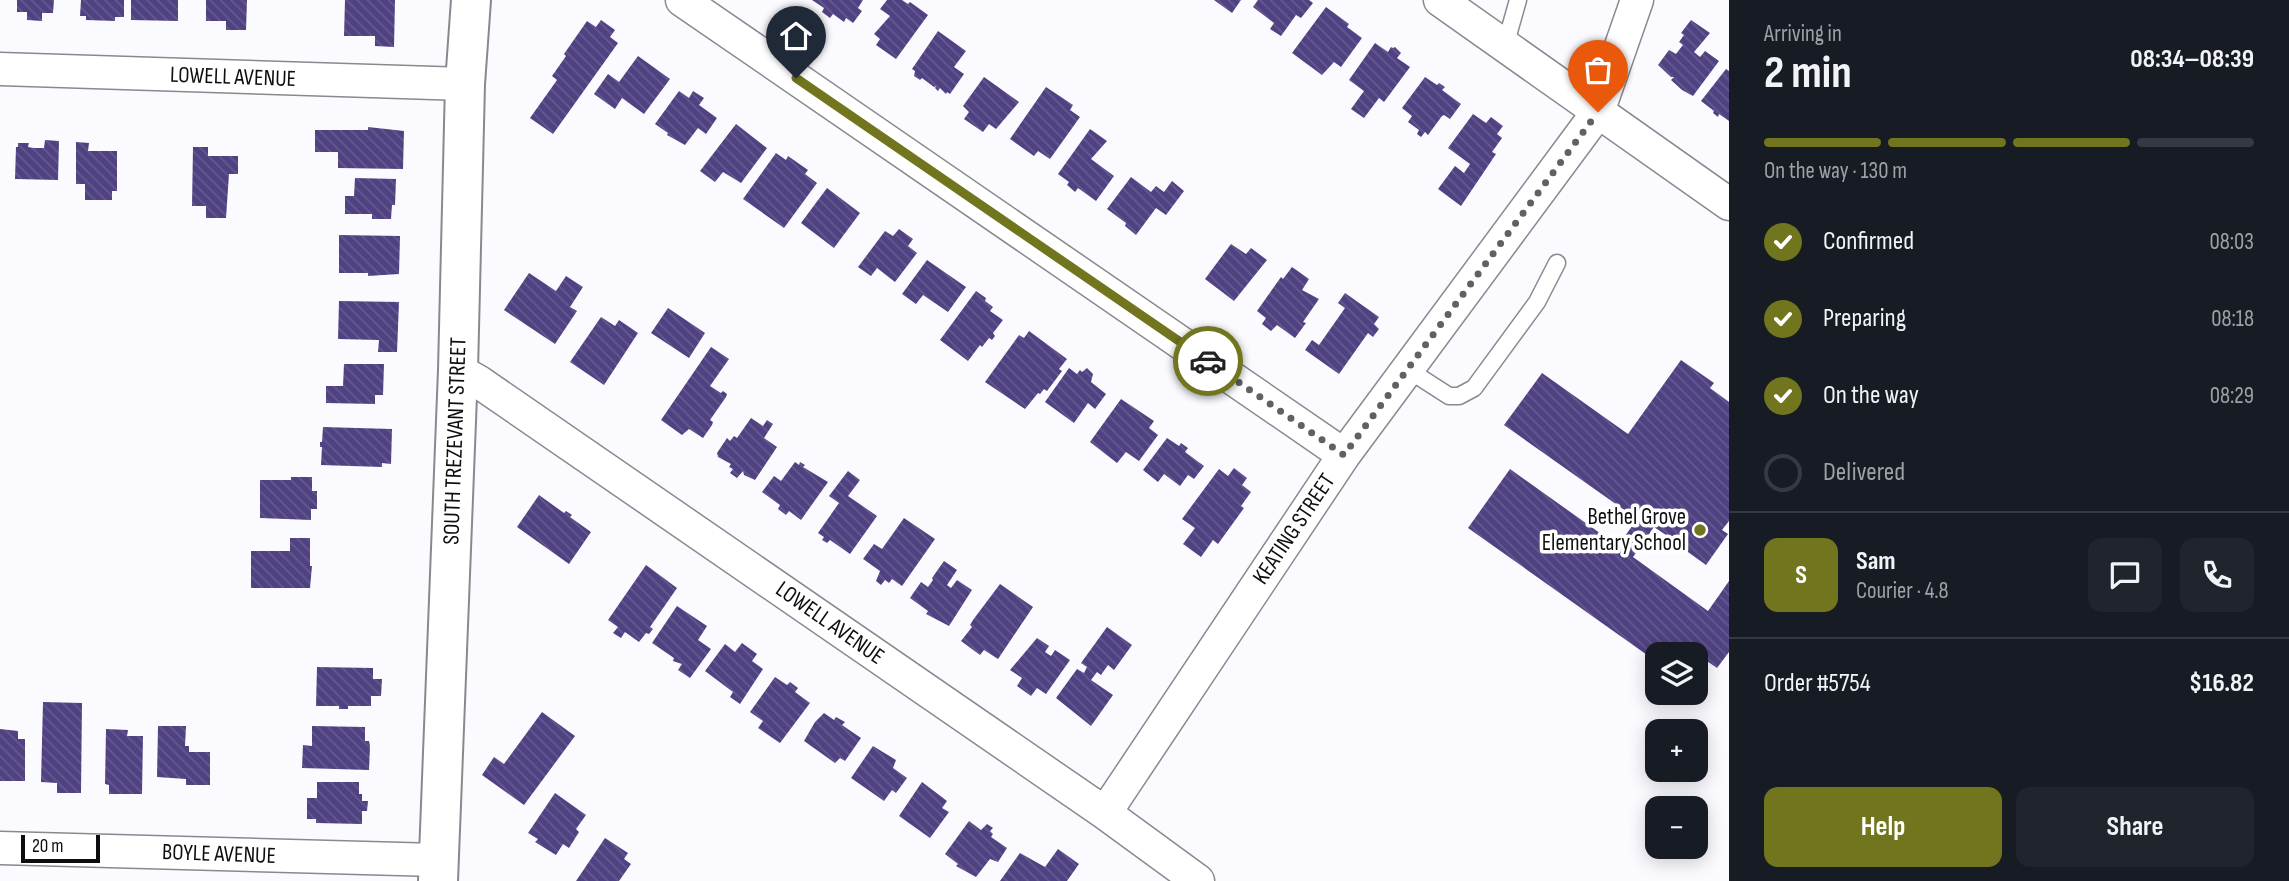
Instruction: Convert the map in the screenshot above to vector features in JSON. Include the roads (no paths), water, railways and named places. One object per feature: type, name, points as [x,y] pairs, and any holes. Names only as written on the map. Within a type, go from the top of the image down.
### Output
[{"type":"street","name":"SOUTH TREZEVANT STREET","points":[[437,870],[458,370],[465,84],[471,0]]},
{"type":"street","points":[[682,0],[1344,455]]},
{"type":"street","points":[[1440,0],[1729,204]]},
{"type":"street","name":"KEATING STREET","points":[[1105,813],[1344,455],[1598,112],[1637,0]]},
{"type":"street","name":"LOWELL AVENUE","points":[[0,69],[465,84]]},
{"type":"street","name":"LOWELL AVENUE","points":[[458,370],[1105,813],[1198,881]]},
{"type":"street","name":"BOYLE AVENUE","points":[[0,848],[437,870]]},
{"type":"lane","points":[[1505,46],[1518,0]]},
{"type":"lane","points":[[1408,369],[1449,396],[1460,396],[1474,387],[1537,302],[1557,263]]},
{"type":"place","name":"Bethel Grove Elementary School","points":[[1700,530]]}]
